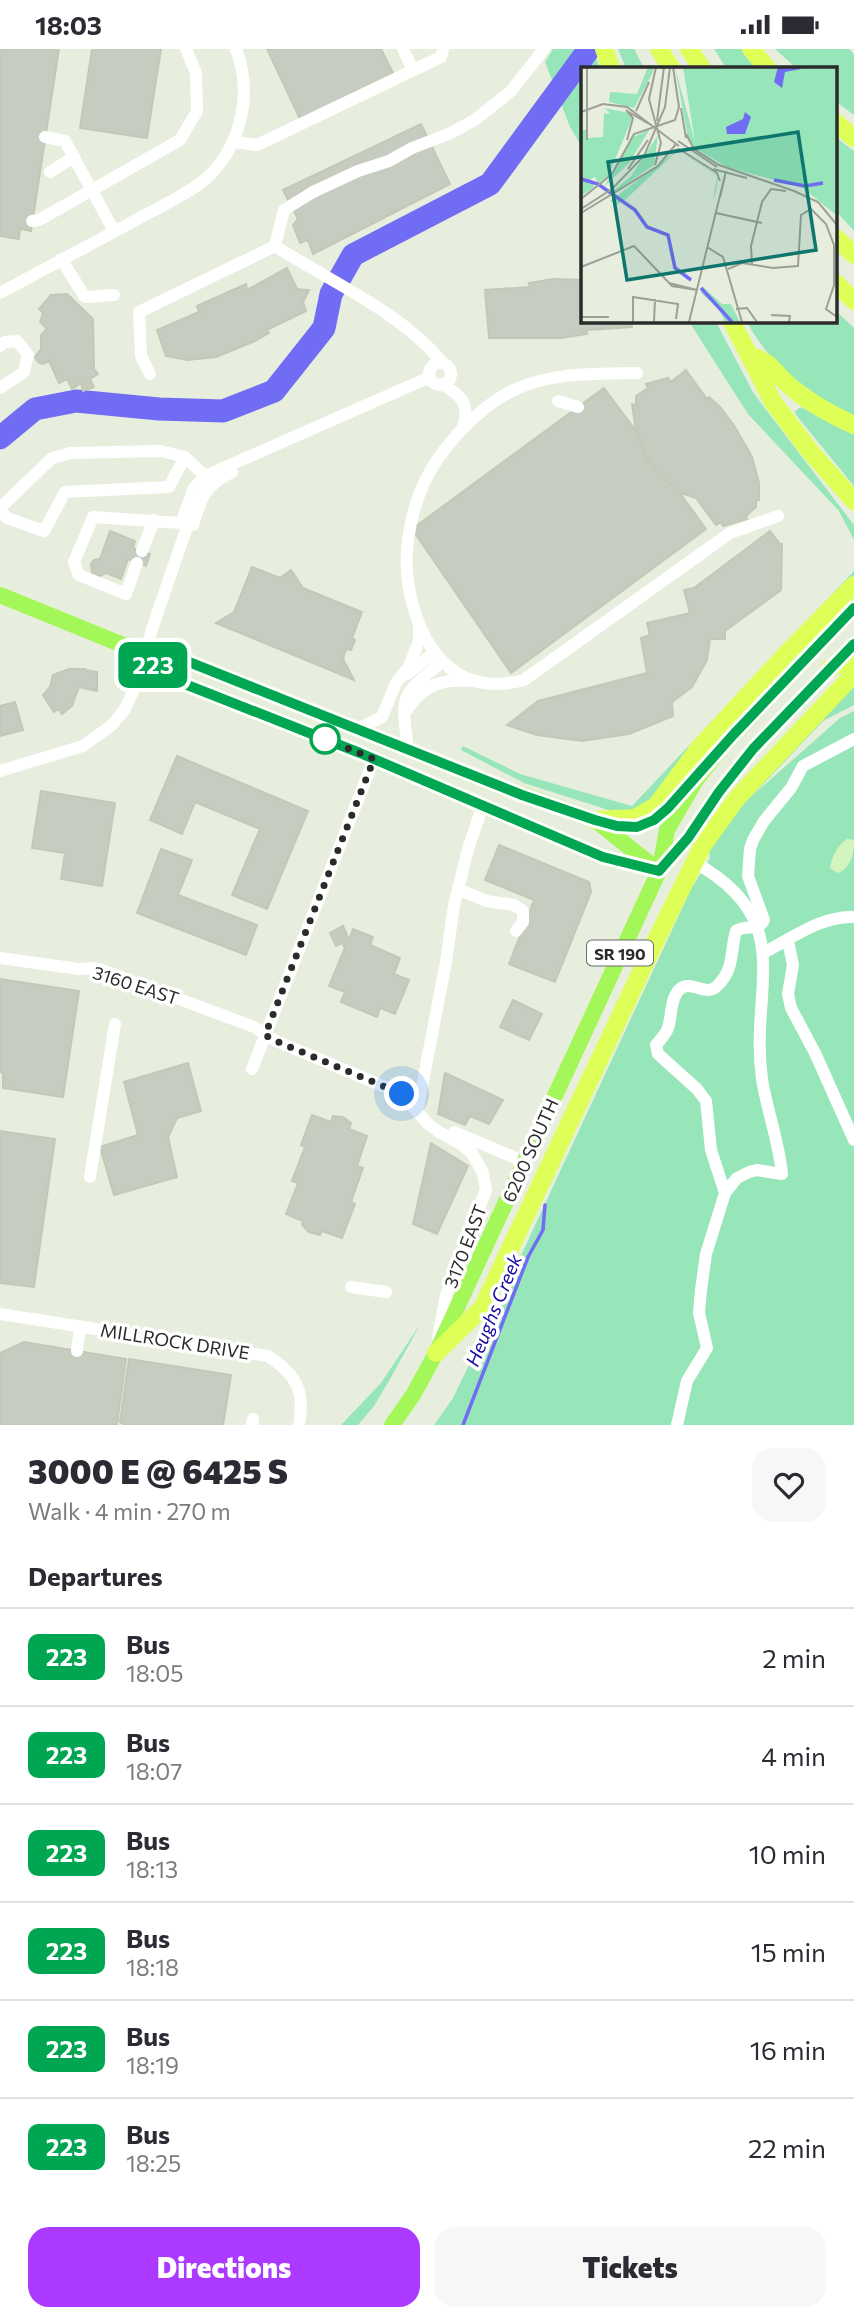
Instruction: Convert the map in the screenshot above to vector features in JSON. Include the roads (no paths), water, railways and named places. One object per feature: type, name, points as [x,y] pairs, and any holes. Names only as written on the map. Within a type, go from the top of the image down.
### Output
[{"type":"highway","points":[[604,49],[611,67]]},
{"type":"highway","points":[[659,49],[670,67]]},
{"type":"highway","points":[[689,49],[701,67]]},
{"type":"highway","points":[[751,49],[766,67]]},
{"type":"highway","points":[[836,123],[854,138]]},
{"type":"highway","points":[[836,238],[854,255]]},
{"type":"highway","points":[[836,283],[854,301]]},
{"type":"highway","points":[[732,322],[773,402],[854,501]]},
{"type":"highway","points":[[750,356],[763,358],[802,395],[824,411],[854,425]]},
{"type":"highway","points":[[839,485],[854,511]]},
{"type":"highway","points":[[595,820],[635,818],[656,806],[699,748],[854,585]]},
{"type":"highway","points":[[829,669],[854,656]]},
{"type":"highway","points":[[436,1353],[482,1308],[694,862],[713,828],[737,798],[854,674]]},
{"type":"main road","points":[[0,595],[145,655],[169,654],[504,788],[595,820],[627,828],[646,824],[661,815],[696,780]]},
{"type":"main road","name":"6200 SOUTH","points":[[392,1425],[413,1395],[436,1353],[525,1162],[659,871],[667,830],[696,780],[736,732],[854,608]]},
{"type":"main road","name":"6200 SOUTH","points":[[659,871],[688,838],[744,759],[854,644]]},
{"type":"main road","points":[[145,655],[162,675],[374,759],[603,857],[659,871]]},
{"type":"main road","points":[[595,820],[659,871]]},
{"type":"street","points":[[32,221],[39,220],[93,191],[180,140],[197,111],[196,73],[186,49]]},
{"type":"street","points":[[0,293],[199,184],[219,165],[234,142],[241,119],[244,92],[242,64],[236,49]]},
{"type":"street","points":[[403,49],[412,70]]},
{"type":"street","points":[[234,142],[257,145],[441,57],[443,49]]},
{"type":"street","points":[[275,246],[284,210],[346,176],[389,161],[412,148],[452,133],[476,119],[511,91],[544,49]]},
{"type":"street","points":[[45,138],[65,141],[114,231]]},
{"type":"street","points":[[50,172],[74,157]]},
{"type":"street","points":[[275,246],[359,295],[402,327],[416,334],[438,376],[465,403],[467,415],[461,433]]},
{"type":"street","points":[[150,374],[141,356],[139,312],[275,246]]},
{"type":"street","points":[[61,259],[85,297],[114,295]]},
{"type":"street","points":[[0,346],[5,342],[17,341],[28,355],[24,372],[0,388]]},
{"type":"street","points":[[358,730],[382,717],[396,683],[408,668],[419,641],[418,619],[408,581],[409,534],[418,497],[433,464],[476,415],[516,389],[559,376],[637,373]]},
{"type":"street","points":[[438,376],[478,404],[489,407]]},
{"type":"street","points":[[0,771],[83,746],[111,725],[125,709],[134,691],[188,524],[194,488],[205,475],[438,376]]},
{"type":"street","points":[[188,524],[213,482],[438,376]]},
{"type":"street","points":[[558,401],[578,407]]},
{"type":"street","points":[[185,457],[169,487],[65,492],[44,531],[7,517],[0,509],[51,459],[69,453],[161,451],[185,457],[205,475]]},
{"type":"street","points":[[404,717],[415,697],[432,684],[454,680],[490,685],[524,680],[535,663],[730,533],[778,516]]},
{"type":"street","points":[[154,520],[126,594],[79,575],[74,562],[93,517],[154,520],[188,524]]},
{"type":"street","points":[[418,619],[438,657],[458,675],[472,681]]},
{"type":"street","points":[[396,683],[438,657]]},
{"type":"street","points":[[408,749],[404,700],[411,687],[438,657]]},
{"type":"street","points":[[725,1193],[711,1150],[706,1101],[655,1048],[667,1031],[674,996],[678,990],[689,986],[711,991],[717,988],[733,958],[736,931],[740,928],[757,927],[764,920],[748,876],[750,849],[764,821],[791,788],[803,766],[854,739]]},
{"type":"street","points":[[252,1069],[374,759]]},
{"type":"street","points":[[417,1112],[458,889],[483,806]]},
{"type":"street","points":[[677,1425],[687,1381],[707,1348],[699,1313],[701,1290],[706,1254],[725,1193],[737,1178],[749,1172],[757,1170],[782,1174],[762,1079],[764,953],[757,927],[734,892],[712,872],[694,862]]},
{"type":"street","points":[[458,889],[486,901],[514,905],[523,911],[523,922],[516,931]]},
{"type":"street","points":[[764,953],[824,922],[844,917],[854,918]]},
{"type":"street","points":[[788,941],[793,965],[788,994],[790,1007],[815,1053],[854,1140]]},
{"type":"street","name":"3160 EAST","points":[[0,958],[102,970],[254,1027],[265,1035]]},
{"type":"street","points":[[90,1177],[115,1024]]},
{"type":"street","name":"3170 EAST","points":[[265,1035],[402,1094],[427,1123],[472,1153],[484,1173],[486,1190],[446,1296],[436,1353]]},
{"type":"street","name":"3170 EAST","points":[[427,1123],[525,1162]]},
{"type":"street","points":[[351,1287],[386,1292]]},
{"type":"street","name":"MILLROCK DRIVE","points":[[0,1314],[268,1356],[285,1367],[298,1384],[302,1407],[299,1425]]},
{"type":"street","points":[[77,1351],[80,1327]]},
{"type":"waterway","points":[[0,438],[35,409],[76,401],[159,409],[223,411],[274,391],[324,328],[331,294],[353,255],[490,184],[589,49]]},
{"type":"waterway","name":"Heughs Creek","points":[[463,1425],[528,1257],[543,1230],[545,1205]]}]
